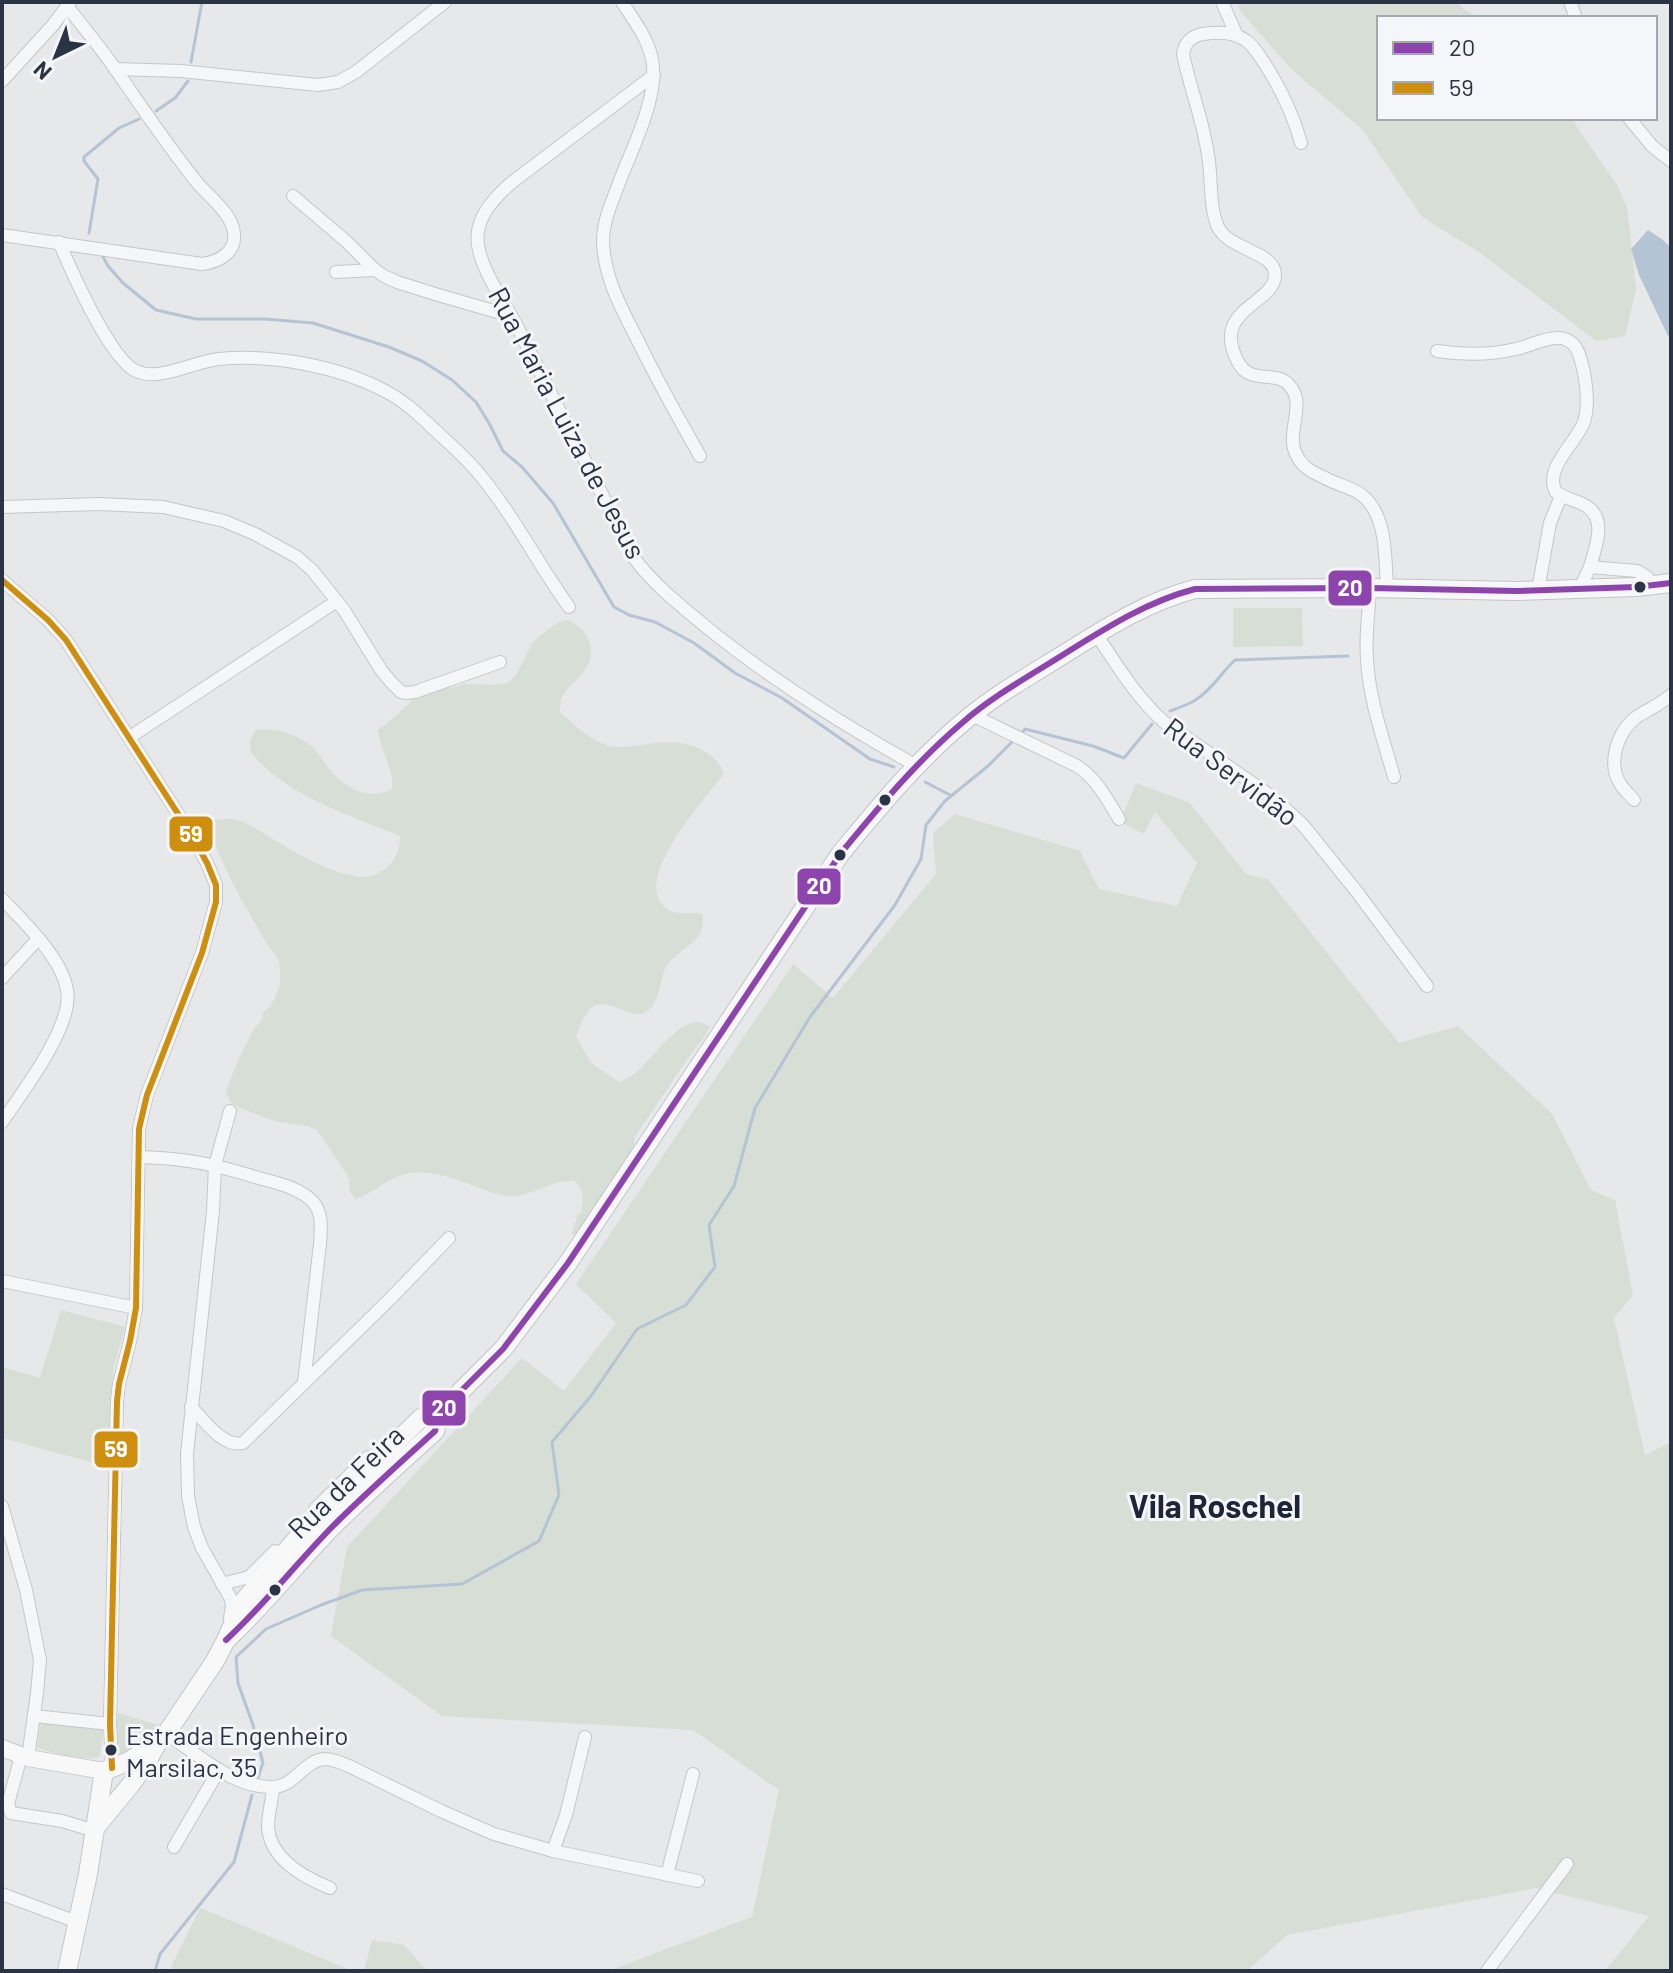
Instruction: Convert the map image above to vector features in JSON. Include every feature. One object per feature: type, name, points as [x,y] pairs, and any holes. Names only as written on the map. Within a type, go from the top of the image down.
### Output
[{"type":"main road","points":[[98,1825],[140,1772],[215,1661],[250,1601],[258,1576],[421,1418],[443,1408],[503,1349],[536,1307],[673,1107],[828,872],[915,765],[972,715],[1096,634],[1169,596],[1195,589],[1538,590],[1662,584]]},
{"type":"main road","points":[[250,1601],[435,1431],[443,1408]]},
{"type":"main road","points":[[250,1601],[268,1586],[258,1576]]},
{"type":"main road","points":[[2,1748],[25,1757],[108,1770],[127,1762],[161,1739]]},
{"type":"main road","points":[[67,1971],[108,1770]]},
{"type":"street","points":[[115,69],[181,71],[318,85],[338,82],[356,72],[445,2]]},
{"type":"street","points":[[622,2],[651,55],[654,75],[646,111],[608,213],[603,238],[605,267],[616,297],[700,456]]},
{"type":"street","points":[[1222,2],[1237,36]]},
{"type":"street","points":[[2,81],[69,4],[142,110],[198,184],[224,212],[235,236],[233,246],[226,255],[215,262],[202,264],[2,235]]},
{"type":"street","points":[[1301,143],[1288,105],[1247,40],[1224,33],[1196,35],[1186,43],[1183,54],[1208,155],[1214,215],[1218,226],[1233,243],[1257,253],[1270,262],[1275,271],[1273,283],[1245,309],[1233,326],[1232,341],[1238,363],[1250,375],[1289,383],[1297,403],[1292,438],[1299,461],[1322,477],[1358,493],[1377,515],[1382,536],[1378,589],[1367,642],[1369,680],[1376,717],[1394,777]]},
{"type":"street","name":"Rua Maria Luiza de Jesus","points":[[654,75],[493,199],[481,218],[477,242],[482,263],[642,569],[669,596],[730,646],[839,722],[915,765]]},
{"type":"street","points":[[1631,120],[1652,146],[1671,161]]},
{"type":"street","points":[[293,196],[375,270],[405,285],[511,316]]},
{"type":"street","points":[[59,242],[116,351],[126,364],[138,372],[173,371],[209,360],[265,358],[339,372],[374,385],[405,403],[462,455],[482,478],[569,607]]},
{"type":"street","points":[[336,272],[375,270]]},
{"type":"street","points":[[1437,351],[1488,353],[1517,349],[1554,338],[1563,338],[1577,349],[1587,387],[1586,409],[1580,430],[1556,466],[1553,488],[1561,496],[1586,505],[1597,519],[1599,528],[1590,567],[1580,588]]},
{"type":"street","points":[[1538,590],[1550,523],[1561,496]]},
{"type":"street","points":[[2,507],[99,504],[163,507],[224,521],[255,534],[297,557],[312,570],[337,601],[381,670],[401,692],[415,692],[500,662]]},
{"type":"street","points":[[1590,567],[1637,571],[1662,584]]},
{"type":"street","points":[[2,580],[66,640],[191,834],[216,885],[216,902],[202,953],[147,1095],[139,1129],[136,1308],[117,1401],[108,1770]]},
{"type":"street","points":[[130,737],[337,601]]},
{"type":"street","name":"Rua Servidão","points":[[1096,634],[1150,710],[1271,796],[1303,825],[1427,986]]},
{"type":"street","points":[[1634,800],[1621,786],[1616,773],[1618,741],[1636,717],[1671,695]]},
{"type":"street","points":[[972,715],[1087,773],[1119,819]]},
{"type":"street","points":[[2,899],[53,959],[68,990],[62,1025],[27,1087],[2,1122]]},
{"type":"street","points":[[2,978],[38,939]]},
{"type":"street","points":[[230,1111],[215,1165],[187,1454],[188,1496],[202,1548],[222,1584],[250,1601]]},
{"type":"street","points":[[140,1157],[215,1165],[290,1188],[314,1204],[321,1222],[320,1244],[304,1383]]},
{"type":"street","points":[[191,1407],[220,1436],[236,1445],[243,1443],[449,1238]]},
{"type":"street","points":[[2,1281],[136,1308]]},
{"type":"street","points":[[2,1506],[26,1590],[40,1660],[34,1716],[25,1757],[8,1804],[11,1813],[98,1825]]},
{"type":"street","points":[[222,1584],[258,1576]]},
{"type":"street","points":[[34,1716],[110,1724]]},
{"type":"street","points":[[553,1851],[566,1815],[585,1737]]},
{"type":"street","points":[[161,1739],[219,1770],[254,1785],[273,1788],[287,1784],[314,1762],[333,1760],[494,1834],[553,1851],[698,1881]]},
{"type":"street","points":[[174,1847],[219,1770]]},
{"type":"street","points":[[667,1875],[693,1774]]},
{"type":"street","points":[[273,1788],[268,1828],[274,1847],[291,1866],[330,1888]]},
{"type":"street","points":[[1487,1971],[1567,1864]]},
{"type":"street","points":[[2,1895],[77,1922]]},
{"type":"shaded area","points":[[1237,2],[1458,2],[1463,9],[1476,16],[1377,16],[1377,120],[1572,120],[1617,185],[1627,207],[1636,289],[1625,336],[1596,341],[1479,252],[1422,217],[1363,130],[1292,70],[1242,13]]},
{"type":"shaded area","points":[[1233,608],[1302,608],[1303,646],[1233,647]]},
{"type":"shaded area","points":[[568,620],[582,630],[591,650],[587,666],[561,699],[560,712],[587,735],[606,745],[624,747],[665,742],[696,747],[713,757],[724,774],[674,840],[657,879],[657,895],[666,908],[678,913],[702,914],[701,932],[666,967],[652,1007],[637,1014],[604,1004],[597,1005],[587,1012],[576,1036],[591,1063],[619,1082],[638,1071],[683,1027],[698,1022],[710,1026],[634,1138],[631,1158],[609,1184],[611,1197],[582,1232],[571,1235],[583,1204],[582,1192],[575,1181],[506,1196],[446,1176],[416,1173],[393,1179],[356,1199],[349,1190],[349,1178],[317,1130],[274,1121],[241,1108],[231,1103],[226,1092],[238,1060],[262,1020],[263,1012],[271,1006],[276,995],[280,985],[279,960],[235,888],[204,822],[240,821],[308,859],[342,873],[363,877],[381,872],[395,857],[400,836],[320,803],[283,781],[251,753],[250,740],[256,730],[277,731],[304,741],[336,777],[351,788],[375,794],[392,789],[378,730],[427,686],[452,688],[463,684],[508,683],[539,636],[557,623]]},
{"type":"shaded area","points":[[1136,783],[1190,803],[1246,874],[1268,879],[1399,1043],[1458,1026],[1552,1114],[1591,1190],[1615,1200],[1633,1295],[1614,1318],[1645,1455],[1671,1442],[1671,1971],[1605,1971],[1649,1916],[1536,1888],[1287,1935],[1247,1971],[608,1971],[752,1917],[779,1790],[693,1730],[442,1716],[331,1636],[347,1547],[522,1358],[564,1391],[616,1323],[576,1284],[793,964],[833,998],[936,874],[933,833],[955,814],[1080,851],[1099,889],[1177,906],[1197,863],[1155,812],[1144,834],[1120,822]]},
{"type":"shaded area","points":[[61,1310],[125,1327],[113,1370],[110,1467],[2,1438],[2,1367],[40,1378]]},
{"type":"shaded area","points":[[118,1713],[165,1727],[145,1746],[114,1758]]},
{"type":"shaded area","points":[[41,1723],[103,1729],[100,1757],[78,1758],[40,1749],[37,1746]]},
{"type":"shaded area","points":[[200,1908],[353,1971],[175,1971],[171,1967]]},
{"type":"shaded area","points":[[372,1940],[404,1945],[427,1971],[364,1971]]},
{"type":"water","points":[[1648,230],[1671,248],[1671,335],[1668,336],[1639,275],[1631,249]]},
{"type":"waterway","points":[[191,62],[202,2]]},
{"type":"waterway","points":[[156,111],[175,98],[188,81]]},
{"type":"waterway","points":[[89,233],[98,179],[84,157],[119,128],[139,119]]},
{"type":"waterway","points":[[101,253],[123,283],[156,310],[196,319],[313,323],[389,347],[422,361],[452,380],[476,402],[503,451],[522,467],[553,503],[614,607],[655,622],[694,643],[735,673],[782,698],[870,759],[894,767]]},
{"type":"waterway","points":[[1170,711],[1200,697],[1235,660],[1348,656]]},
{"type":"waterway","points":[[1022,733],[1025,729],[1093,746],[1124,758],[1152,724]]},
{"type":"waterway","points":[[258,1777],[263,1763],[238,1683],[236,1657],[266,1629],[321,1605],[362,1590],[462,1584],[539,1541],[559,1495],[552,1442],[591,1396],[637,1329],[686,1305],[715,1267],[709,1225],[734,1186],[755,1108],[810,1017],[895,905],[921,859],[926,825],[945,801],[1013,741]]},
{"type":"waterway","points":[[925,782],[950,795]]},
{"type":"waterway","points":[[155,1971],[160,1954],[234,1862],[252,1795]]},
{"type":"transit line","name":"59","points":[[2,580],[66,640],[191,834],[216,885],[216,902],[202,953],[147,1095],[139,1129],[136,1308],[117,1401],[110,1724],[112,1768]]},
{"type":"transit line","name":"20","points":[[226,1640],[331,1528],[435,1431],[439,1413],[503,1349],[568,1263],[841,853],[914,769],[987,703],[1145,607],[1195,589],[1516,591],[1671,583]]},
{"type":"place","name":"Estrada Engenheiro Marsilac, 35","points":[[111,1750]]},
{"type":"district","name":"Vila Roschel","points":[[1215,1507]]}]
